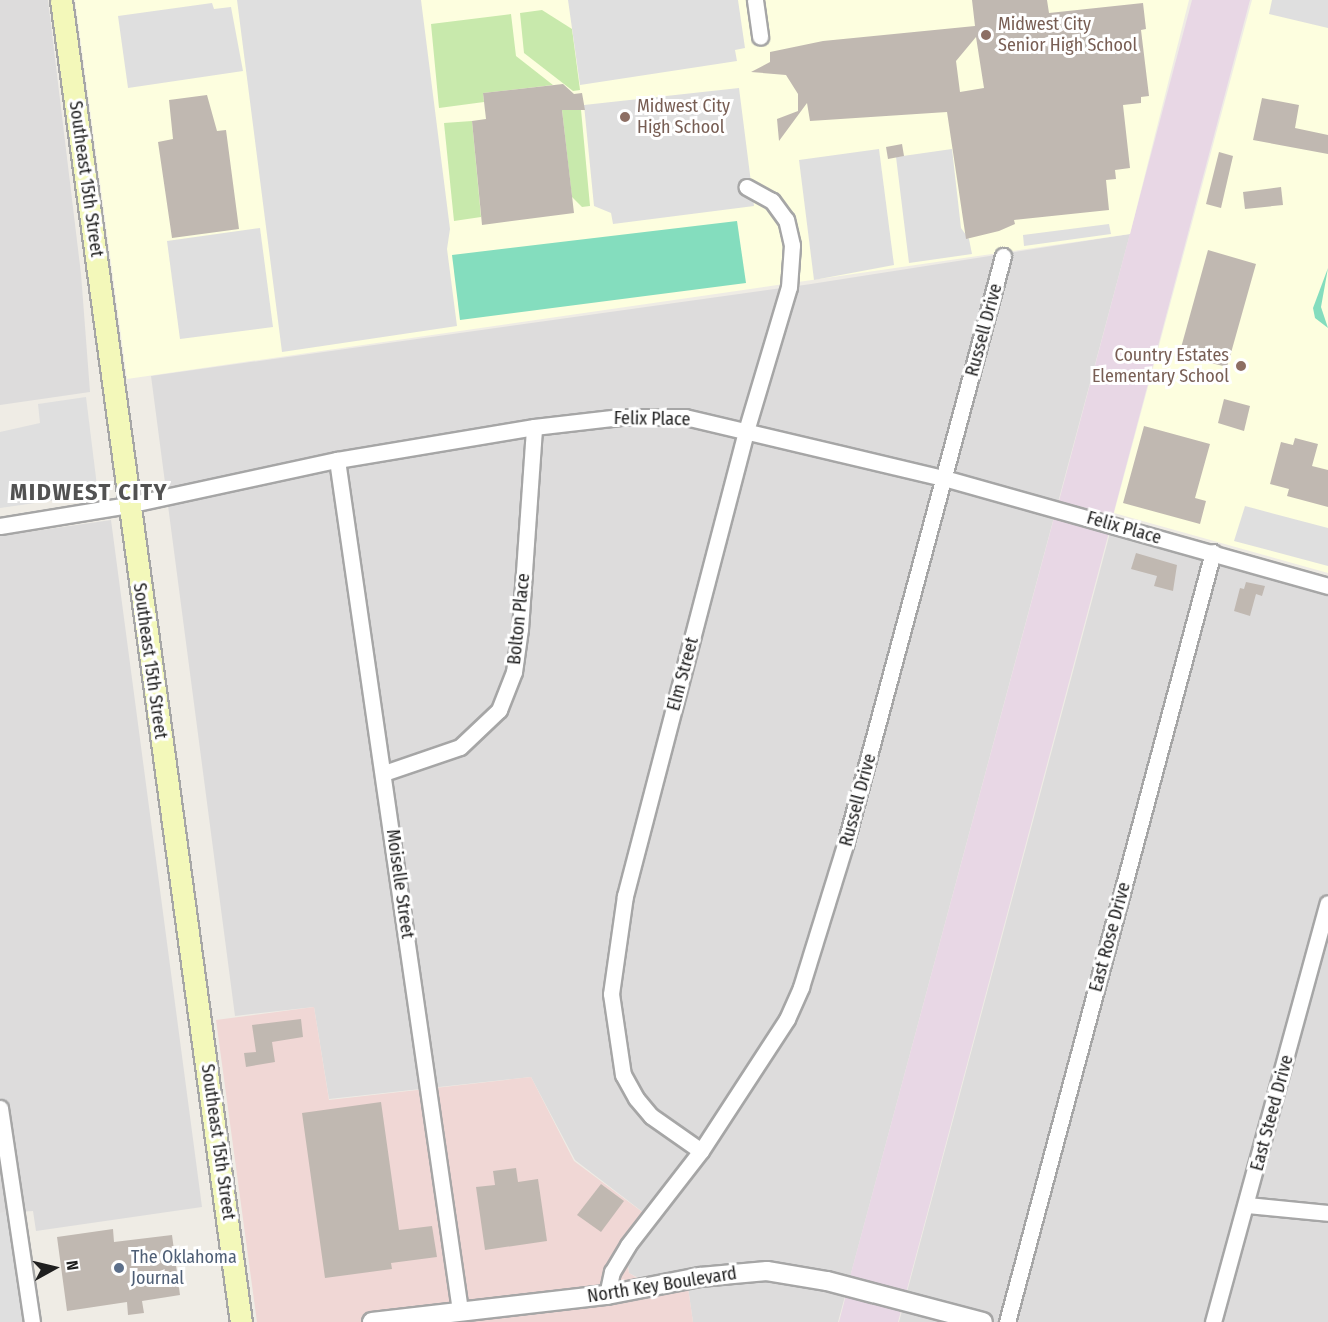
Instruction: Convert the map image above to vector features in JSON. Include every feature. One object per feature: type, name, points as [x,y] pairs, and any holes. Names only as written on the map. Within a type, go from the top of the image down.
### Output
[{"type":"main road","name":"Southeast 15th Street","points":[[61,0],[241,1322]]},
{"type":"street","points":[[755,0],[760,37]]},
{"type":"street","name":"Elm Street","points":[[701,1151],[651,1116],[636,1098],[623,1075],[611,994],[625,896],[746,431],[789,288],[792,255],[786,220],[780,210],[761,193],[747,187]]},
{"type":"street","name":"Russell Drive","points":[[607,1295],[612,1272],[628,1245],[701,1151],[787,1019],[815,951],[1003,256]]},
{"type":"street","name":"Felix Place","points":[[0,526],[128,505],[337,460],[534,428],[651,416],[685,417],[944,478],[1328,586]]},
{"type":"street","name":"Bolton Place","points":[[384,773],[460,747],[499,710],[514,672],[520,628],[534,428]]},
{"type":"street","name":"Moiselle Street","points":[[337,460],[460,1310]]},
{"type":"street","name":"East Rose Drive","points":[[1007,1322],[1213,552]]},
{"type":"street","name":"East Steed Drive","points":[[1213,1322],[1247,1205],[1328,903]]},
{"type":"street","points":[[0,1108],[32,1322]]},
{"type":"street","points":[[1247,1205],[1328,1213]]},
{"type":"street","name":"North Key Boulevard","points":[[372,1322],[460,1310],[607,1295],[700,1277],[767,1271],[828,1281],[983,1322]]},
{"type":"shaded area","points":[[0,0],[48,0],[81,274],[90,392],[0,405]]},
{"type":"shaded area","name":"Midwest City High School","points":[[75,0],[1189,0],[1130,234],[127,379]]},
{"type":"shaded area","points":[[237,0],[421,0],[450,229],[447,249],[457,326],[282,352]]},
{"type":"shaded area","points":[[568,0],[738,0],[745,48],[735,50],[737,61],[580,85]]},
{"type":"shaded area","points":[[1192,0],[1250,0],[1113,515],[1059,501]]},
{"type":"shaded area","name":"Country Estates Elementary School","points":[[1252,0],[1328,0],[1328,573],[1114,513]]},
{"type":"shaded area","points":[[1272,0],[1328,0],[1328,28],[1269,14]]},
{"type":"shaded area","points":[[212,3],[214,9],[231,7],[243,71],[128,88],[118,16]]},
{"type":"shaded area","points":[[739,88],[754,206],[613,224],[611,213],[594,206],[584,105]]},
{"type":"shaded area","points":[[879,149],[894,265],[814,280],[799,160]]},
{"type":"shaded area","points":[[952,149],[961,228],[969,239],[972,254],[909,263],[896,157]]},
{"type":"shaded area","points":[[1109,224],[1111,234],[1024,246],[1023,235]]},
{"type":"shaded area","points":[[260,228],[273,327],[180,339],[167,241]]},
{"type":"shaded area","points":[[1130,234],[838,1322],[693,1322],[686,1274],[642,1280],[629,1273],[627,1258],[657,1223],[575,1160],[531,1077],[329,1099],[314,1007],[235,1016],[151,376],[811,284]]},
{"type":"shaded area","points":[[86,397],[98,494],[0,508],[0,432],[40,423],[38,404]]},
{"type":"shaded area","points":[[1245,506],[1328,528],[1328,566],[1234,541]]},
{"type":"shaded area","points":[[1054,518],[1109,532],[906,1293],[850,1277]]},
{"type":"shaded area","points":[[111,520],[202,1207],[36,1231],[33,1211],[0,1213],[0,536]]},
{"type":"shaded area","points":[[1110,533],[1328,594],[1328,1322],[899,1322]]},
{"type":"shaded area","points":[[314,1007],[329,1100],[531,1077],[574,1161],[657,1223],[626,1258],[629,1273],[642,1281],[686,1274],[693,1322],[257,1322],[216,1020]]},
{"type":"shaded area","points":[[8,1212],[24,1322],[0,1322],[0,1213]]},
{"type":"shaded area","points":[[846,1295],[901,1311],[898,1322],[839,1322]]},
{"type":"green space","points":[[542,10],[572,29],[580,90],[573,91],[524,53],[520,13]]},
{"type":"green space","points":[[511,14],[516,56],[553,85],[483,93],[484,102],[439,108],[431,24]]},
{"type":"green space","points":[[562,110],[581,110],[590,206],[582,207],[572,197]]},
{"type":"green space","points":[[472,121],[481,217],[454,221],[444,123]]},
{"type":"green space","points":[[737,221],[746,283],[460,320],[452,255]]},
{"type":"green space","points":[[1328,268],[1321,307],[1328,328],[1315,318],[1313,308]]},
{"type":"building","points":[[972,0],[1047,0],[1049,13],[1143,3],[1146,29],[1141,30],[1149,96],[1141,97],[1141,103],[1123,105],[1130,168],[1115,170],[1116,179],[1106,180],[1109,210],[1014,220],[1015,224],[999,231],[966,239],[947,112],[810,121],[807,103],[779,141],[777,119],[798,111],[798,94],[786,75],[751,72],[770,62],[770,52],[823,41],[975,26]],"holes":[[[976,37],[984,88],[960,92],[956,61]]]},
{"type":"building","points":[[563,84],[574,94],[582,93],[585,110],[562,110],[574,213],[482,225],[472,121],[486,119],[483,93]]},
{"type":"building","points":[[207,95],[217,131],[226,130],[239,229],[172,238],[158,142],[173,139],[169,100]]},
{"type":"building","points":[[1262,98],[1299,105],[1295,128],[1328,135],[1328,154],[1253,140]]},
{"type":"building","points":[[902,144],[904,156],[888,159],[886,147]]},
{"type":"building","points":[[1219,152],[1233,156],[1221,208],[1206,204]]},
{"type":"building","points":[[1281,187],[1283,205],[1245,209],[1243,192]]},
{"type":"building","points":[[1208,250],[1256,264],[1227,367],[1179,355]]},
{"type":"building","points":[[1224,399],[1250,406],[1244,431],[1218,423]]},
{"type":"building","points":[[1144,426],[1210,444],[1195,498],[1206,501],[1200,524],[1123,503]]},
{"type":"building","points":[[1295,438],[1318,444],[1312,466],[1328,470],[1328,507],[1287,496],[1289,489],[1270,484],[1281,442],[1293,445]]},
{"type":"building","points":[[1136,553],[1177,565],[1173,591],[1154,586],[1157,576],[1131,569]]},
{"type":"building","points":[[1246,582],[1265,586],[1262,596],[1256,594],[1250,616],[1234,611],[1240,588],[1244,589]]},
{"type":"building","points":[[301,1019],[303,1037],[272,1042],[275,1062],[246,1067],[244,1053],[256,1052],[252,1025]]},
{"type":"building","points":[[381,1102],[399,1230],[432,1226],[437,1257],[391,1263],[392,1269],[325,1278],[302,1113]]},
{"type":"building","points":[[516,1168],[518,1182],[538,1179],[547,1241],[485,1250],[476,1187],[495,1185],[493,1171]]},
{"type":"building","points":[[601,1184],[624,1201],[601,1232],[577,1215]]},
{"type":"building","name":"The Oklahoma Journal","points":[[113,1229],[114,1242],[172,1235],[180,1295],[142,1301],[144,1313],[128,1315],[127,1302],[67,1311],[57,1237]]},
{"type":"place","name":"Midwest City Senior High School","points":[[986,35]]},
{"type":"place","name":"Midwest City High School","points":[[625,117]]},
{"type":"place","name":"Country Estates Elementary School","points":[[1241,366]]},
{"type":"place","name":"The Oklahoma Journal","points":[[119,1268]]},
{"type":"district","name":"MIDWEST CITY","points":[[89,493]]}]
